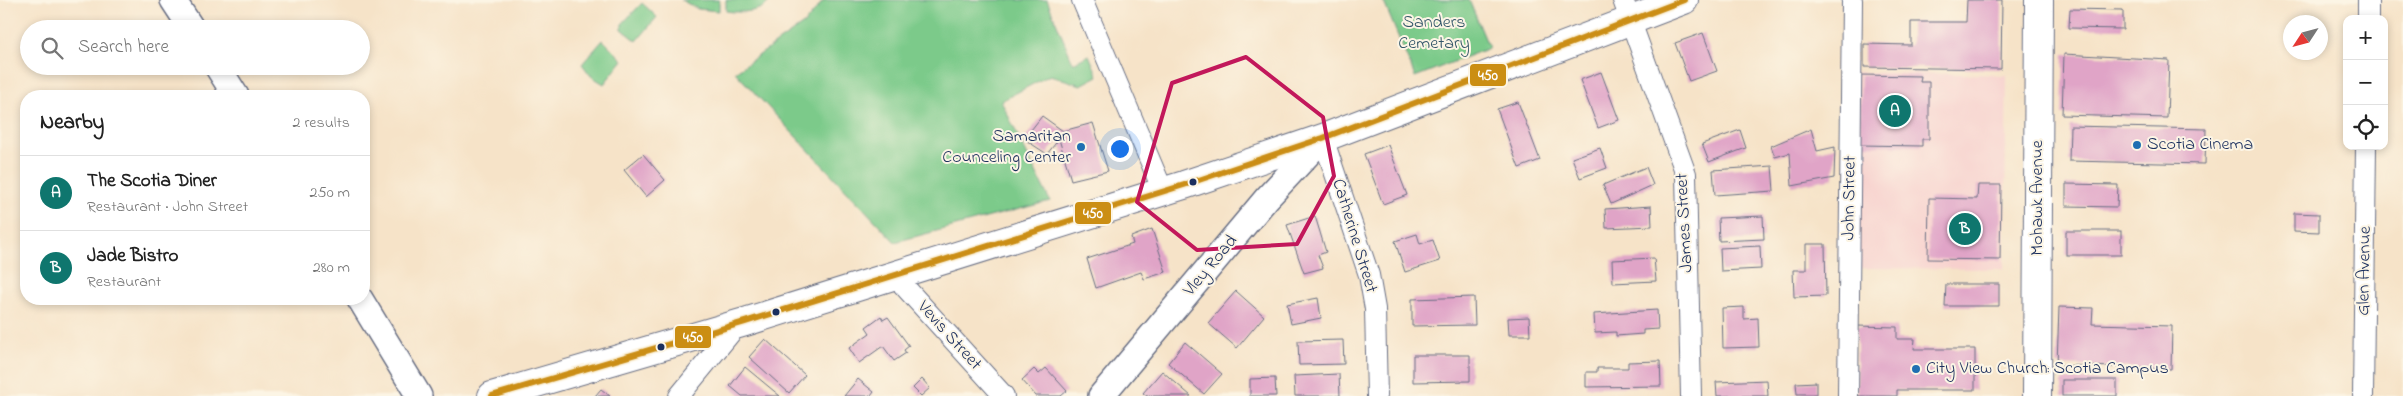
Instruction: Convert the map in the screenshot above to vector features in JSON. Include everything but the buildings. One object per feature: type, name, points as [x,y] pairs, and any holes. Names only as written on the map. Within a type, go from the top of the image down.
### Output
[{"type":"main road","points":[[492,396],[738,324],[1163,191],[1323,138],[1627,10],[1684,0]]},
{"type":"main road","name":"Mohawk Avenue","points":[[2037,396],[2038,0]]},
{"type":"street","points":[[173,0],[186,20]]},
{"type":"street","points":[[1082,0],[1163,191]]},
{"type":"street","name":"John Street","points":[[1848,396],[1852,0]]},
{"type":"street","points":[[2368,0],[2368,15]]},
{"type":"street","name":"James Street","points":[[1627,10],[1686,174],[1691,396]]},
{"type":"street","points":[[223,75],[232,90]]},
{"type":"street","name":"Vley Road","points":[[1101,396],[1268,198],[1323,138]]},
{"type":"street","name":"Catherine Street","points":[[1323,138],[1369,275],[1375,309],[1376,396]]},
{"type":"street","name":"Glen Avenue","points":[[2363,396],[2366,150]]},
{"type":"street","name":"Vevis Street","points":[[894,275],[1004,396]]},
{"type":"street","points":[[364,305],[419,396]]},
{"type":"street","points":[[679,396],[738,324]]},
{"type":"highlighted area","points":[[1246,57],[1323,117],[1334,176],[1297,244],[1197,250],[1137,202],[1172,83]]},
{"type":"shaded area","points":[[1855,72],[2007,75],[2004,269],[1854,268]]},
{"type":"green space","points":[[681,0],[719,0],[719,11],[698,9]]},
{"type":"green space","points":[[726,0],[770,0],[757,10],[737,12],[726,11]]},
{"type":"green space","points":[[824,0],[1047,0],[1073,63],[1089,55],[1098,76],[1081,85],[1050,75],[1001,101],[1050,201],[895,242],[735,72],[805,23]]},
{"type":"green space","name":"Sanders Cemetary","points":[[1383,0],[1469,0],[1489,48],[1415,77]]},
{"type":"green space","points":[[642,3],[657,17],[637,41],[622,29],[622,24]]},
{"type":"green space","points":[[603,40],[623,60],[604,84],[591,76],[582,64]]},
{"type":"transit line","name":"450","points":[[492,396],[745,322],[1184,185],[1323,138],[1684,0]]},
{"type":"place","name":"The Scotia Diner","points":[[1895,111]]},
{"type":"place","name":"Scotia Cinema","points":[[2137,145]]},
{"type":"place","name":"Samaritan Counceling Center","points":[[1081,147]]},
{"type":"place","name":"Jade Bistro","points":[[1965,229]]},
{"type":"place","name":"City View Church: Scotia Campus","points":[[1916,369]]}]
